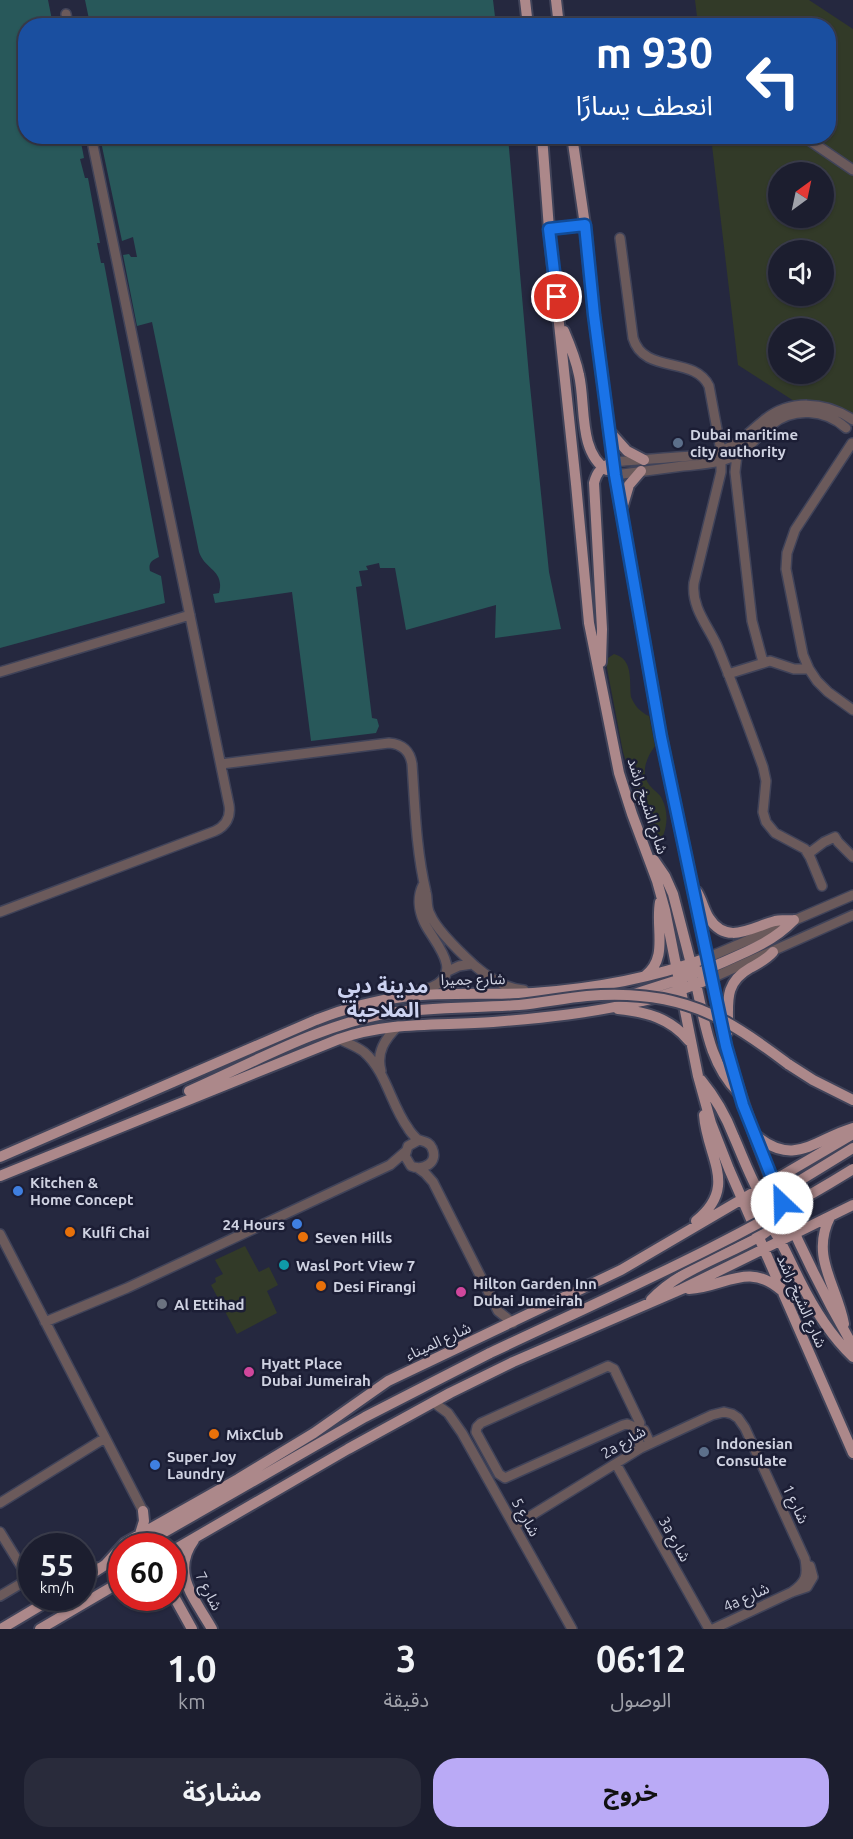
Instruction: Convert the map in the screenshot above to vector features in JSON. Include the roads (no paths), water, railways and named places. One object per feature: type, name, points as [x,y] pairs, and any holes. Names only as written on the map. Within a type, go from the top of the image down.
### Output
[{"type":"main road","points":[[525,0],[527,18]]},
{"type":"main road","points":[[556,0],[558,18]]},
{"type":"main road","name":"شارع الشيخ راشد","points":[[543,144],[549,229],[583,549],[586,601],[619,773],[661,896],[698,1076],[720,1146],[853,1453]]},
{"type":"main road","name":"شارع الشيخ راشد","points":[[573,144],[609,431],[608,464],[615,475],[646,657],[726,1046],[739,1094],[780,1199],[815,1276],[853,1346]]},
{"type":"main road","points":[[549,229],[585,225]]},
{"type":"main road","points":[[560,320],[573,352],[579,377],[588,444],[592,455],[608,464],[596,474],[594,483],[602,629],[600,683]]},
{"type":"main road","points":[[609,431],[627,451],[644,460]]},
{"type":"main road","points":[[622,518],[628,485],[641,471]]},
{"type":"main road","points":[[647,853],[660,868],[670,885],[714,1058],[727,1081],[739,1094]]},
{"type":"main road","points":[[691,882],[710,920],[725,931],[740,933],[773,922],[794,920]]},
{"type":"main road","points":[[645,976],[654,968],[660,953],[658,914],[661,896]]},
{"type":"main road","points":[[600,1009],[630,995],[679,985],[694,974],[765,943],[794,920]]},
{"type":"main road","points":[[726,1046],[727,1002],[732,987],[743,973],[761,963],[773,952]]},
{"type":"main road","name":"شارع جميرا","points":[[0,1157],[331,1014],[361,1005],[424,996],[536,993],[596,985],[676,969],[694,974],[710,968]]},
{"type":"main road","points":[[145,1116],[171,1100],[312,1035],[356,1020],[420,1009],[532,1004],[587,996],[629,994],[684,1005],[723,1020],[807,1076],[853,1100]]},
{"type":"main road","points":[[0,1176],[339,1039],[373,1029],[503,1021],[600,1009],[625,1010],[660,1017],[676,1027],[690,1041]]},
{"type":"main road","points":[[698,1076],[724,1115],[758,1191],[762,1208]]},
{"type":"main road","points":[[668,1244],[707,1211],[718,1189],[718,1166],[710,1147],[705,1123],[704,1099]]},
{"type":"main road","points":[[754,1134],[774,1146],[797,1150],[814,1146],[840,1132],[853,1128]]},
{"type":"main road","name":"شارع الميناء","points":[[142,1533],[327,1425],[377,1388],[400,1375],[621,1270],[853,1134]]},
{"type":"main road","points":[[752,1224],[762,1208],[780,1199],[853,1148]]},
{"type":"main road","points":[[163,1533],[395,1401],[490,1353],[726,1241],[790,1207],[853,1169]]},
{"type":"main road","points":[[647,1305],[664,1287],[678,1278],[759,1238],[775,1223],[780,1199]]},
{"type":"main road","points":[[742,1200],[762,1208],[775,1223],[799,1280],[821,1318],[853,1356]]},
{"type":"main road","points":[[186,1543],[340,1453],[450,1393],[513,1362],[682,1289],[853,1205]]},
{"type":"main road","points":[[830,1217],[823,1237],[822,1253],[841,1307],[845,1333]]},
{"type":"main road","points":[[775,1223],[796,1233]]},
{"type":"main road","points":[[682,1289],[702,1288],[744,1276],[761,1278],[782,1290]]},
{"type":"main road","points":[[279,1468],[297,1450],[357,1408],[377,1388]]},
{"type":"main road","points":[[830,1402],[853,1436]]},
{"type":"main road","points":[[143,1510],[152,1518],[163,1522]]},
{"type":"main road","points":[[140,1533],[144,1521],[143,1510]]},
{"type":"main road","name":"شارع 7","points":[[200,1535],[189,1548],[183,1563],[183,1572],[212,1629]]},
{"type":"main road","name":"شارع الميناء","points":[[96,1571],[108,1560]]},
{"type":"main road","points":[[101,1568],[108,1564]]},
{"type":"main road","points":[[40,1629],[108,1589]]},
{"type":"main road","points":[[1,1629],[31,1611]]},
{"type":"main road","points":[[182,1611],[192,1629]]},
{"type":"street","points":[[66,14],[67,18]]},
{"type":"street","points":[[0,912],[220,829],[227,821],[230,810],[93,144]]},
{"type":"street","points":[[815,144],[853,170]]},
{"type":"street","points":[[620,238],[634,343],[648,358],[692,370],[704,377],[711,391],[721,456],[719,487],[693,595],[728,674],[764,767],[766,781],[763,812],[766,822],[776,833],[800,846],[808,854],[822,886]]},
{"type":"street","points":[[615,475],[721,456],[768,417],[791,407],[823,406],[839,411],[853,420],[846,428]]},
{"type":"street","points":[[608,464],[703,455],[737,455],[752,445],[773,423],[801,412],[820,414],[846,428],[848,438],[853,443],[795,530],[787,553],[787,577],[803,655],[809,669],[828,692],[853,710]]},
{"type":"street","points":[[737,455],[735,472],[751,611],[756,642],[763,662]]},
{"type":"street","points":[[0,672],[190,615]]},
{"type":"street","points":[[728,674],[763,662],[773,661],[794,669],[809,669]]},
{"type":"street","points":[[221,764],[389,743],[400,746],[408,753],[412,764],[417,844],[428,910],[432,918],[472,964],[500,982],[519,990],[536,993]]},
{"type":"street","points":[[808,854],[835,837],[853,857]]},
{"type":"street","points":[[391,1000],[403,994],[434,986],[446,972],[445,956],[422,915],[420,898],[423,885]]},
{"type":"street","points":[[794,920],[853,895]]},
{"type":"street","name":"شارع جميرا","points":[[710,968],[773,952],[853,915]]},
{"type":"street","points":[[446,972],[459,966],[472,964]]},
{"type":"street","points":[[382,1077],[378,1059],[380,1050],[388,1036],[398,1026]]},
{"type":"street","points":[[339,1039],[363,1051],[371,1059],[405,1123],[419,1140],[431,1146],[434,1154],[431,1162],[433,1182]]},
{"type":"street","points":[[405,1123],[408,1136],[408,1163]]},
{"type":"street","points":[[390,1165],[419,1140]]},
{"type":"street","points":[[418,1168],[425,1167],[431,1162]]},
{"type":"street","points":[[47,1325],[390,1165],[408,1163],[425,1173],[433,1182],[498,1311],[513,1323]]},
{"type":"street","points":[[0,1234],[143,1510]]},
{"type":"street","points":[[497,1330],[498,1311]]},
{"type":"street","points":[[638,1428],[623,1425],[507,1478],[499,1474],[476,1432],[477,1427],[482,1424],[608,1366],[614,1369],[645,1445]]},
{"type":"street","name":"شارع 5","points":[[450,1393],[453,1419]]},
{"type":"street","name":"شارع 5","points":[[433,1402],[453,1419],[572,1629]]},
{"type":"street","name":"2a شارع","points":[[513,1523],[645,1445],[711,1416],[722,1408],[732,1411]]},
{"type":"street","name":"شارع 1","points":[[732,1411],[745,1428],[804,1559],[812,1569],[809,1580]]},
{"type":"street","points":[[0,1503],[75,1457],[106,1441]]},
{"type":"street","name":"3a شارع","points":[[616,1464],[709,1629]]},
{"type":"street","points":[[0,1532],[18,1560]]},
{"type":"street","points":[[96,1567],[101,1568]]},
{"type":"street","name":"4a شارع","points":[[713,1629],[792,1592],[809,1580]]},
{"type":"street","points":[[0,1596],[18,1585]]},
{"type":"place","name":"Dubai maritime city authority","points":[[678,443]]},
{"type":"place","name":"Kitchen & Home Concept","points":[[18,1191]]},
{"type":"place","name":"24 Hours","points":[[297,1224]]},
{"type":"place","name":"Kulfi Chai","points":[[70,1232]]},
{"type":"place","name":"Seven Hills","points":[[303,1237]]},
{"type":"place","name":"Wasl Port View 7","points":[[284,1265]]},
{"type":"place","name":"Desi Firangi","points":[[321,1286]]},
{"type":"place","name":"Hilton Garden Inn Dubai Jumeirah","points":[[461,1292]]},
{"type":"place","name":"Al Ettihad","points":[[162,1304]]},
{"type":"place","name":"Hyatt Place Dubai Jumeirah","points":[[249,1372]]},
{"type":"place","name":"MixClub","points":[[214,1434]]},
{"type":"place","name":"Indonesian Consulate","points":[[704,1452]]},
{"type":"place","name":"Super Joy Laundry","points":[[155,1465]]},
{"type":"district","name":"مدينة دبي الملاحية","points":[[383,997]]}]
